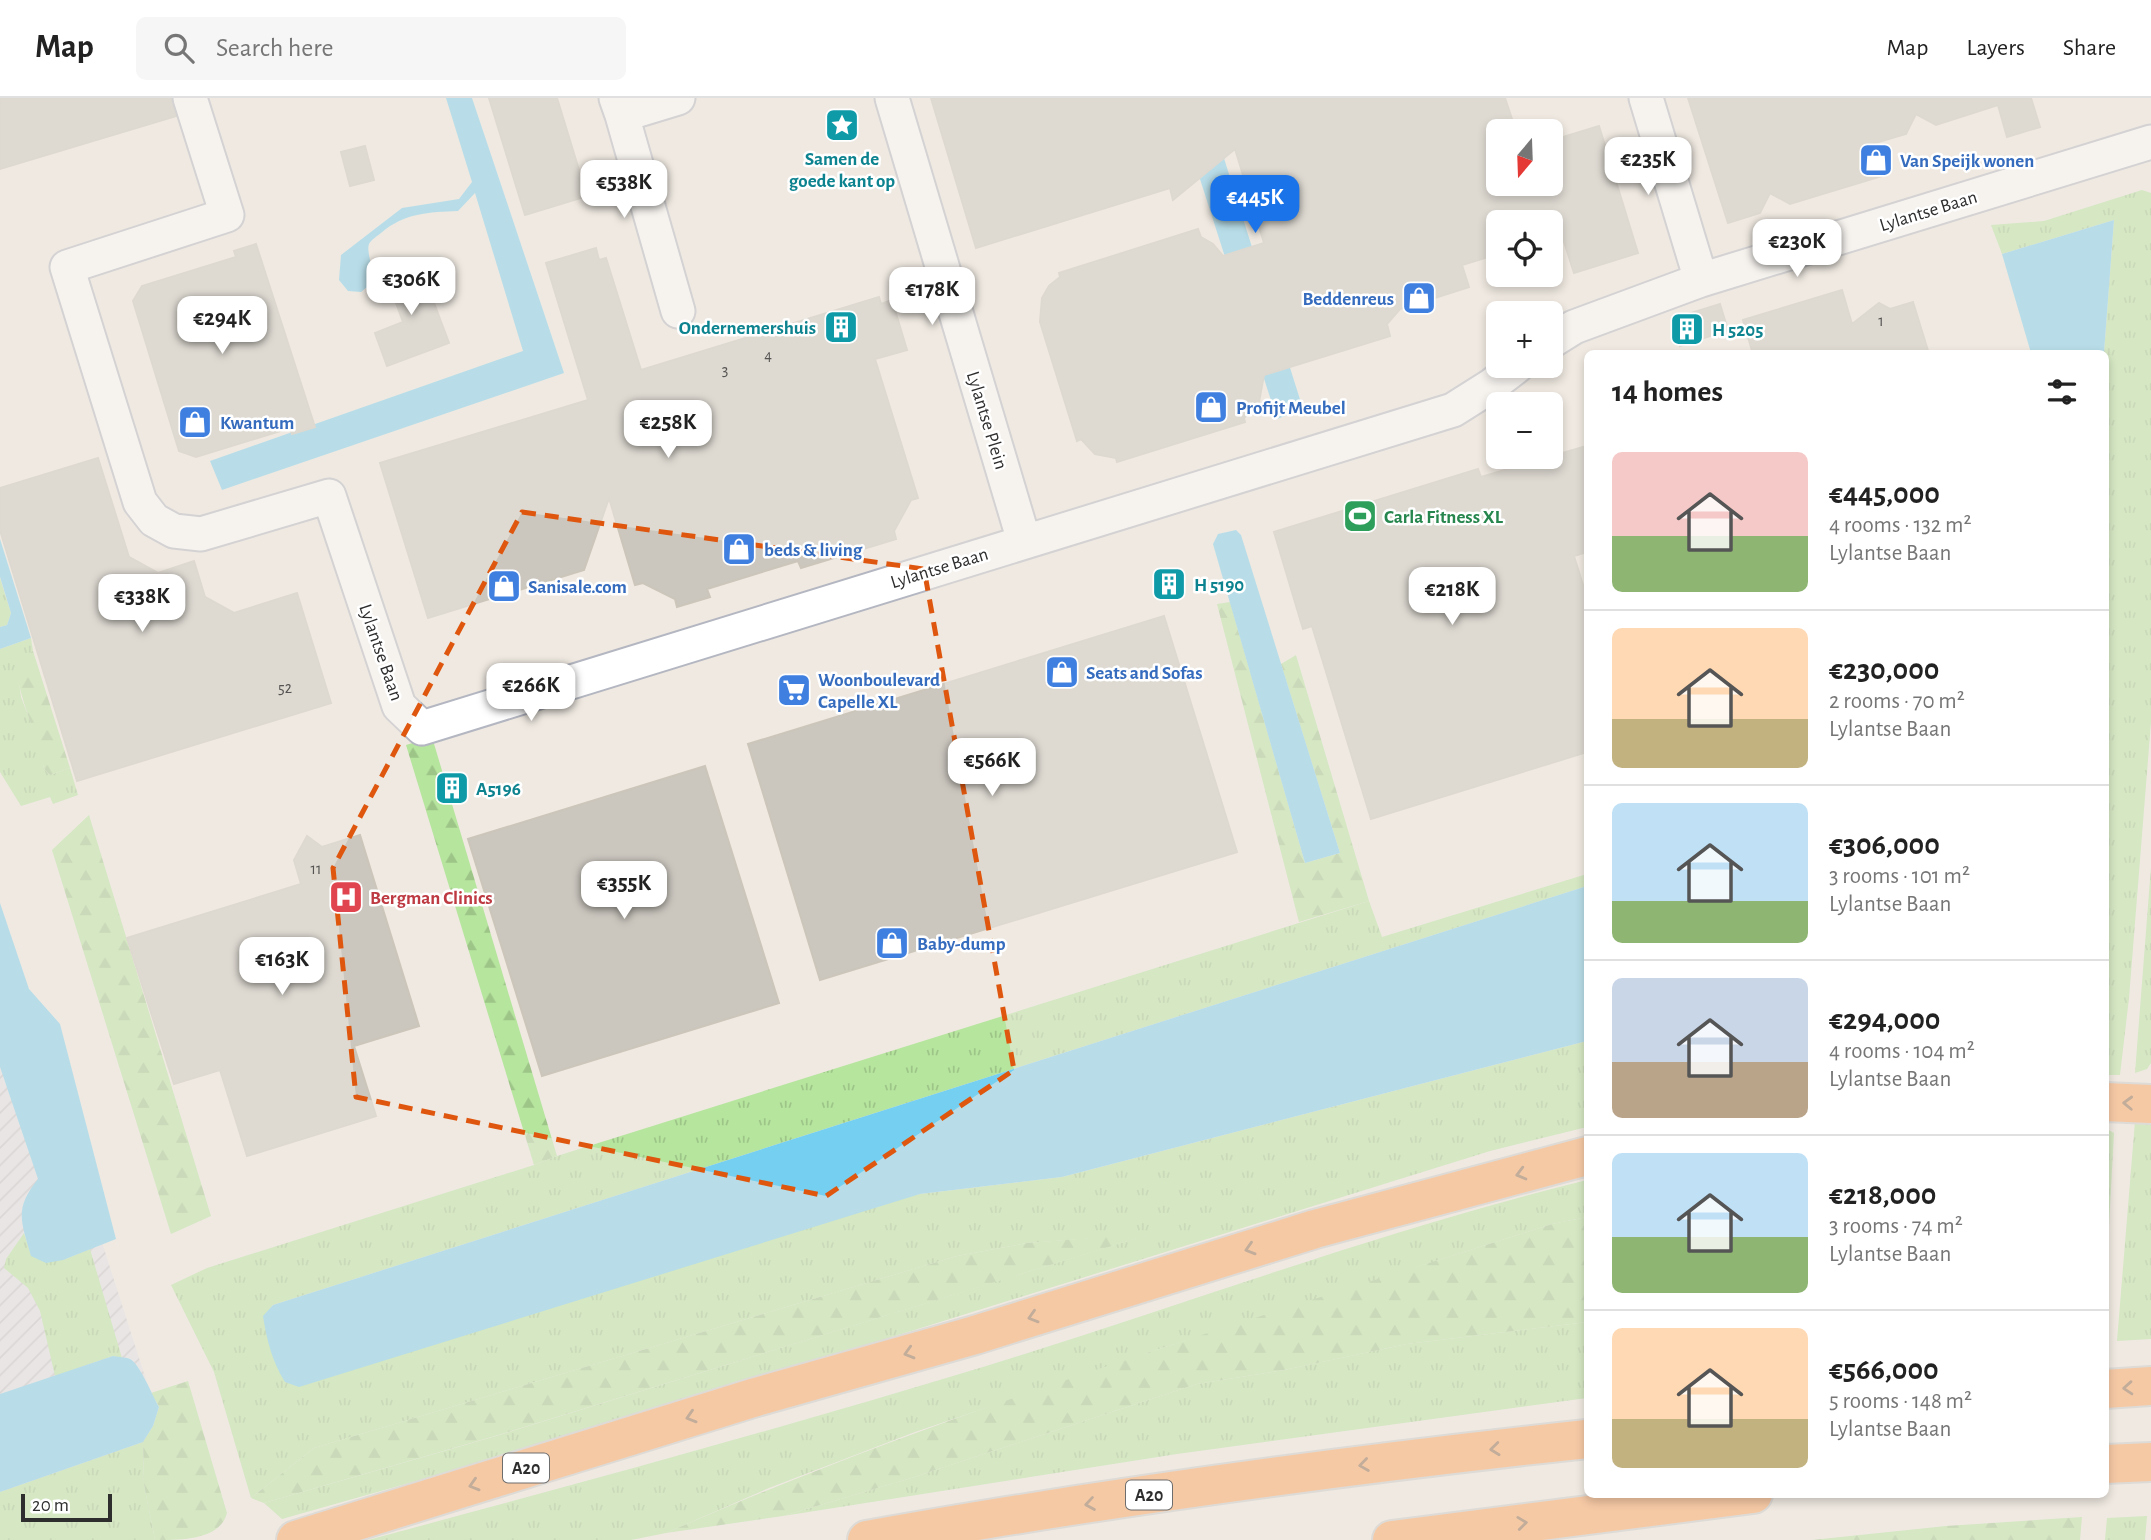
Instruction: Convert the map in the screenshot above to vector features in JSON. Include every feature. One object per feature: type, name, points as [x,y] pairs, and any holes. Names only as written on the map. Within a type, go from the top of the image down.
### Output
[{"type":"highway","points":[[2109,1102],[2151,1104]]},
{"type":"highway","name":"A20","points":[[296,1540],[756,1397],[975,1335],[1315,1229],[1584,1157]]},
{"type":"highway","points":[[2109,1390],[2151,1386]]},
{"type":"highway","name":"A20","points":[[867,1540],[1175,1491],[1431,1456],[1584,1439]]},
{"type":"highway","points":[[2109,1464],[2151,1462]]},
{"type":"highway","points":[[1392,1540],[1722,1498]]},
{"type":"street","name":"Lylantse Baan","points":[[190,98],[227,215],[66,267],[140,502],[154,520],[164,526],[174,531],[201,534],[330,496],[398,706],[422,728],[1453,410],[1502,378]]},
{"type":"street","points":[[678,98],[619,107],[678,311]]},
{"type":"street","name":"Lylantse Plein","points":[[892,98],[1024,541]]},
{"type":"street","points":[[1646,98],[1701,280]]},
{"type":"street","name":"Lylantse Baan","points":[[1563,334],[1574,327],[1701,280],[2151,142]]},
{"type":"highlighted area","points":[[522,512],[924,569],[1014,1070],[826,1196],[356,1097],[333,868]]},
{"type":"shaded area","points":[[0,924],[189,1514],[0,1540]]},
{"type":"green space","points":[[2142,190],[2151,193],[2151,722],[2129,998],[2120,1075],[2109,1075],[2109,350],[2104,350],[2114,220],[2002,254],[1991,225],[2044,221]]},
{"type":"green space","points":[[0,578],[11,613],[7,625],[0,627]]},
{"type":"green space","points":[[1230,602],[1305,863],[1340,853],[1281,664],[1296,655],[1369,901],[1299,922],[1217,604]]},
{"type":"green space","points":[[31,638],[33,651],[16,661],[21,697],[41,749],[44,769],[50,775],[70,768],[78,795],[53,804],[50,797],[21,806],[0,772],[0,649]]},
{"type":"green space","points":[[33,651],[70,768],[50,775],[44,769],[17,674],[16,660]]},
{"type":"green space","points":[[432,737],[557,1156],[534,1165],[406,745]]},
{"type":"green space","points":[[89,815],[211,1216],[171,1234],[52,850]]},
{"type":"green space","points":[[2151,867],[2151,1063],[2147,1069],[2135,1073]]},
{"type":"green space","points":[[1584,875],[1584,887],[273,1305],[264,1316],[920,1194],[1062,1177],[1584,1042],[1584,1128],[1490,1151],[558,1441],[282,1519],[264,1503],[496,1436],[1150,1234],[1027,1243],[957,1256],[314,1448],[251,1498],[214,1372],[171,1285],[207,1268],[1369,901],[1382,937]]},
{"type":"green space","points":[[2135,1121],[2151,1123],[2151,1339],[2117,1341]]},
{"type":"green space","points":[[2109,1130],[2114,1133],[2109,1226]]},
{"type":"green space","points":[[1584,1181],[1584,1218],[1552,1224],[1162,1348],[915,1432],[769,1488],[666,1533],[631,1540],[368,1540],[906,1390],[1359,1245]]},
{"type":"green space","points":[[1584,1218],[1584,1322],[1407,1344],[1284,1370],[1197,1384],[908,1479],[783,1516],[666,1533],[774,1487],[994,1405],[1552,1224]]},
{"type":"green space","points":[[24,1233],[31,1255],[63,1260],[90,1249],[122,1358],[113,1356],[55,1376],[40,1311],[28,1288],[4,1268],[6,1259]]},
{"type":"green space","points":[[1154,1233],[495,1436],[264,1503],[251,1498],[314,1448],[957,1256],[1027,1243]]},
{"type":"green space","points":[[1584,1322],[1584,1398],[1177,1454],[783,1516],[908,1479],[1197,1384],[1284,1370],[1407,1344]]},
{"type":"green space","points":[[188,1381],[227,1513],[217,1529],[198,1537],[155,1540],[144,1484],[143,1442],[153,1426],[159,1407],[151,1393]]},
{"type":"green space","points":[[143,1442],[144,1484],[155,1540],[0,1540],[0,1492]]},
{"type":"green space","points":[[2147,1516],[2145,1540],[2105,1540],[2107,1518]]},
{"type":"green space","points":[[2082,1517],[2080,1540],[1812,1540],[1946,1526]]},
{"type":"water","points":[[446,98],[472,98],[564,373],[222,490],[210,461],[523,351],[475,193],[458,211],[427,213],[408,218],[390,226],[374,238],[368,247],[373,282],[361,292],[348,291],[339,280],[341,255],[402,208],[459,199],[472,182]]},
{"type":"water","points":[[1174,98],[1205,98],[1303,409],[1277,419]]},
{"type":"water","points":[[2114,220],[2104,350],[2030,350],[2002,254]]},
{"type":"water","points":[[1236,530],[1241,535],[1340,853],[1305,863],[1213,544],[1218,534]]},
{"type":"water","points":[[0,539],[31,638],[0,649],[0,627],[7,625],[11,613],[0,577]]},
{"type":"water","points":[[1584,887],[1584,1042],[1062,1177],[920,1194],[299,1387],[285,1382],[273,1358],[263,1316],[273,1305]]},
{"type":"water","points":[[0,903],[29,989],[60,1024],[116,1239],[63,1260],[46,1263],[31,1256],[24,1233],[22,1216],[25,1199],[38,1179],[0,1067]]},
{"type":"water","points":[[113,1356],[128,1358],[134,1362],[159,1407],[153,1426],[143,1442],[0,1492],[0,1394]]},
{"type":"building","points":[[0,98],[171,98],[176,116],[0,169]]},
{"type":"building","points":[[489,98],[557,98],[587,196],[525,215]]},
{"type":"building","points":[[931,98],[1505,98],[1512,119],[1486,119],[1486,196],[1563,196],[1563,137],[1599,126],[1638,253],[1574,273],[1563,239],[1563,210],[1486,210],[1486,258],[1462,265],[1469,287],[1400,309],[1387,324],[1390,336],[1264,375],[1259,402],[1244,418],[1245,422],[1117,462],[1116,458],[1095,454],[1081,439],[1077,441],[1040,322],[1042,298],[1049,286],[1060,277],[1059,273],[1198,229],[1201,237],[1213,244],[1223,256],[1264,243],[1235,149],[1173,200],[1170,188],[976,248]]},
{"type":"building","points":[[1688,98],[2031,98],[2040,127],[2007,137],[1998,105],[1936,125],[1916,114],[1906,134],[1875,143],[1885,175],[1790,204],[1770,193],[1760,213],[1728,223]]},
{"type":"building","points":[[365,146],[374,180],[350,186],[341,152]]},
{"type":"building","points":[[256,244],[315,427],[292,434],[290,428],[196,457],[179,451],[133,301],[142,286],[236,257],[234,251]]},
{"type":"building","points":[[596,248],[599,260],[606,258],[641,370],[879,297],[881,304],[892,300],[907,350],[875,359],[918,498],[911,500],[894,531],[896,539],[801,568],[798,561],[707,589],[710,597],[677,607],[675,599],[643,583],[635,585],[609,498],[584,570],[428,618],[380,463],[588,400],[546,263]]},
{"type":"building","points":[[418,260],[449,343],[387,366],[375,333],[403,322],[385,273]]},
{"type":"building","points":[[1842,290],[1852,324],[1879,303],[1890,309],[1913,302],[1928,350],[1752,350],[1743,320]]},
{"type":"building","points":[[1720,304],[1728,330],[1680,346],[1672,319]]},
{"type":"building","points":[[1583,447],[1584,553],[1574,556],[1584,588],[1584,753],[1371,819],[1312,626],[1303,629],[1274,532],[1478,469],[1481,477],[1508,469],[1563,469],[1563,453]]},
{"type":"building","points":[[98,458],[129,557],[158,573],[194,561],[205,597],[234,613],[297,593],[331,703],[77,781],[0,530],[0,488]]},
{"type":"building","points":[[1164,616],[1237,852],[820,980],[748,744]]},
{"type":"building","points":[[705,766],[779,1003],[542,1076],[468,839]]},
{"type":"building","points":[[360,835],[419,1026],[354,1046],[376,1116],[247,1156],[220,1070],[174,1084],[127,938],[301,884],[294,860],[307,836],[322,847]]},
{"type":"place","name":"Samen de goede kant op","points":[[842,125]]},
{"type":"place","name":"Van Speijk wonen","points":[[1876,160]]},
{"type":"place","name":"Beddenreus","points":[[1419,298]]},
{"type":"place","name":"Ondernemershuis","points":[[841,327]]},
{"type":"place","name":"H 5205","points":[[1687,329]]},
{"type":"place","name":"Profijt Meubel","points":[[1211,407]]},
{"type":"place","name":"Kwantum","points":[[195,422]]},
{"type":"place","name":"Carla Fitness XL","points":[[1360,516]]},
{"type":"place","name":"beds & living","points":[[739,549]]},
{"type":"place","name":"H 5190","points":[[1169,584]]},
{"type":"place","name":"Sanisale.com","points":[[504,586]]},
{"type":"place","name":"Seats and Sofas","points":[[1062,672]]},
{"type":"place","name":"Woonboulevard Capelle XL","points":[[794,690]]},
{"type":"place","name":"A5196","points":[[452,788]]},
{"type":"place","name":"Bergman Clinics","points":[[346,897]]},
{"type":"place","name":"Baby-dump","points":[[892,943]]}]
